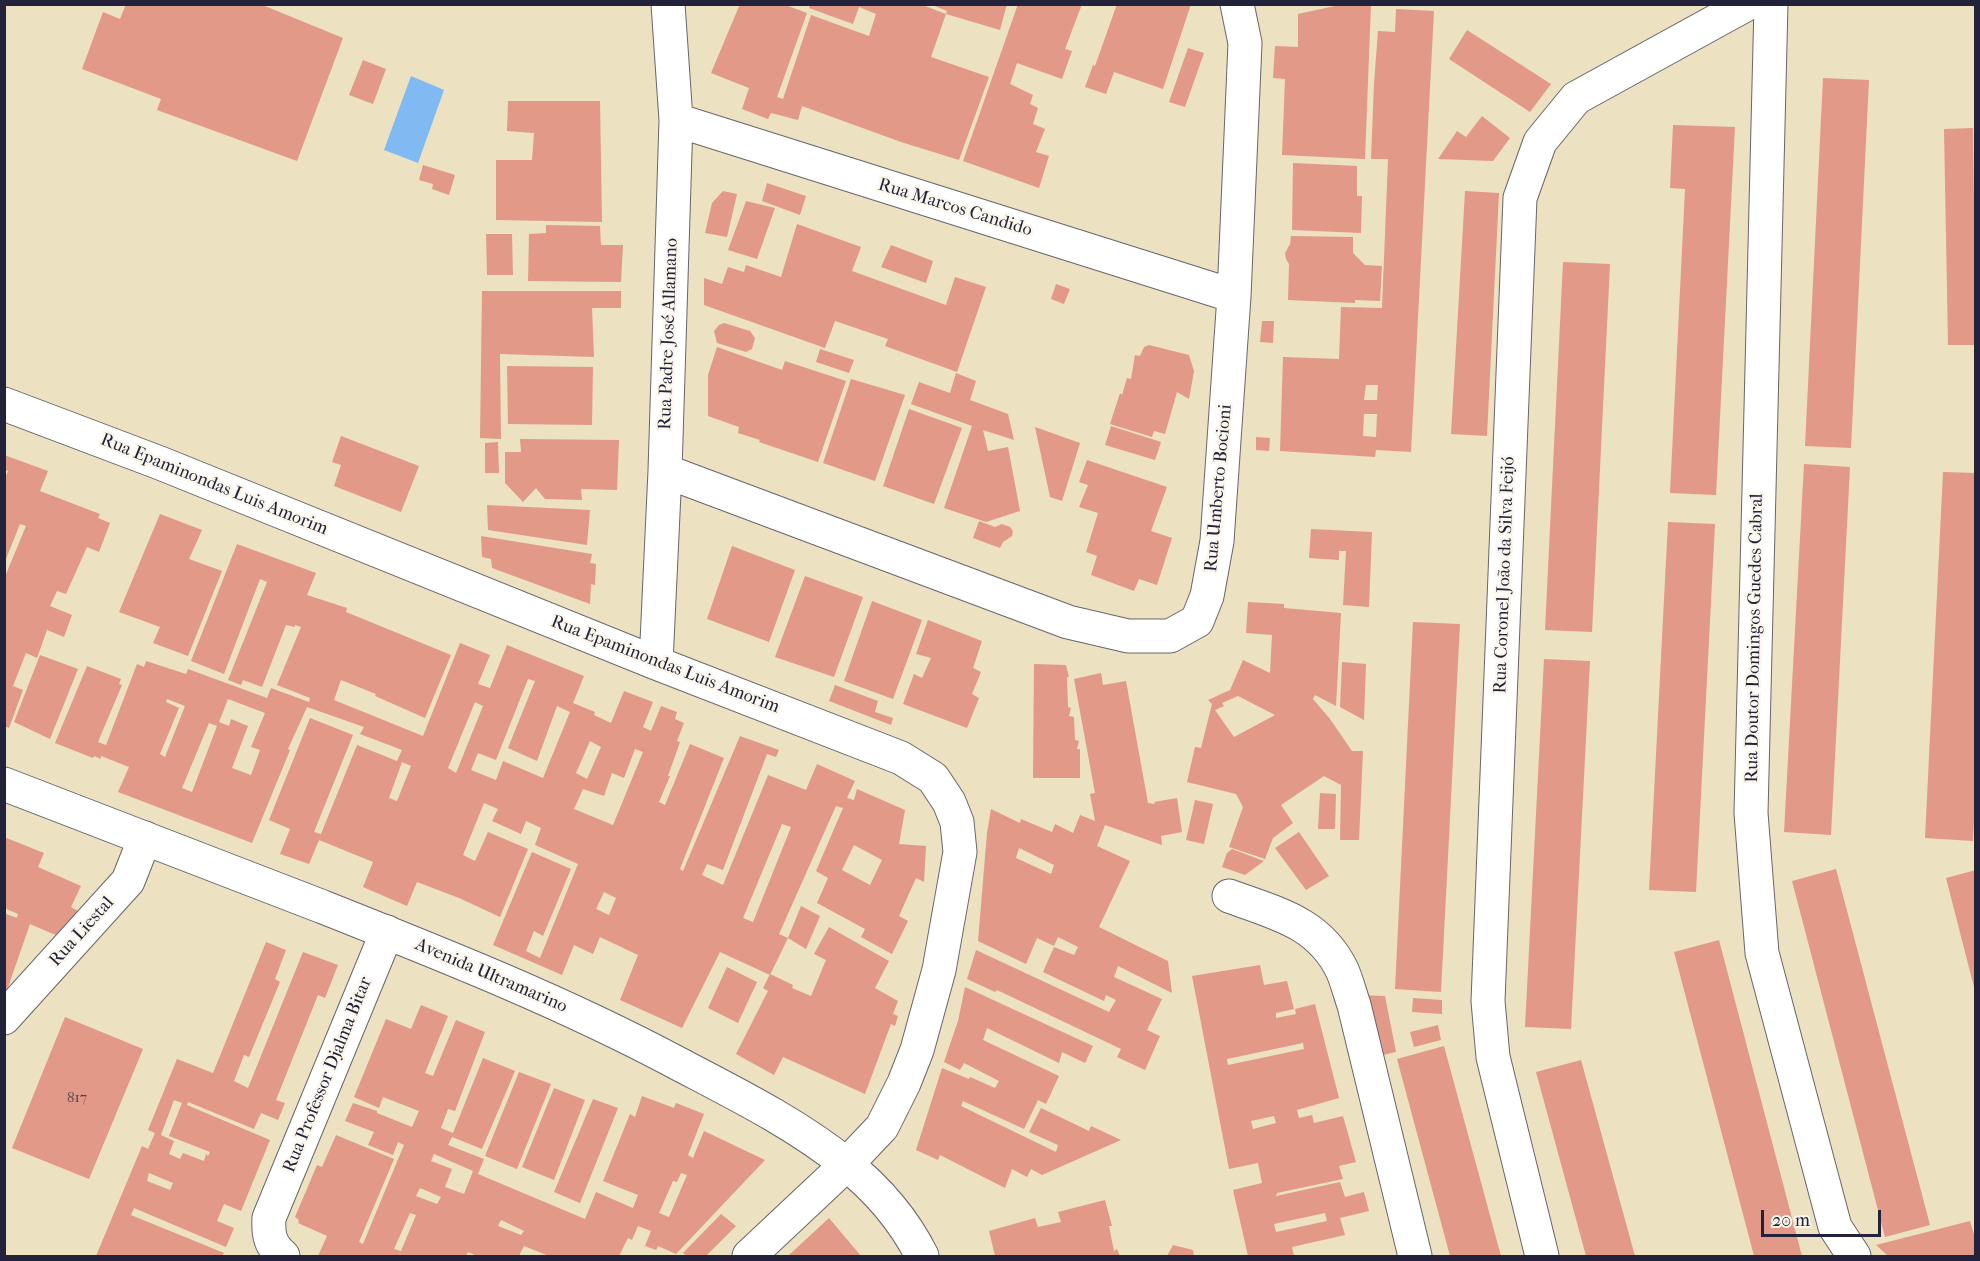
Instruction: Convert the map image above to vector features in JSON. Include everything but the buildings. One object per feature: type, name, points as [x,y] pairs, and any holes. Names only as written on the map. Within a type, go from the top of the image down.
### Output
[{"type":"street","name":"Rua Padre José Allamano","points":[[656,663],[665,471],[676,120],[668,4]]},
{"type":"street","name":"Rua Umberto Bocioni","points":[[665,471],[1068,622],[1128,636],[1170,636],[1197,621],[1207,596],[1217,541],[1234,296],[1245,43],[1238,4]]},
{"type":"street","name":"Rua Coronel João da Silva Feijó","points":[[1542,1257],[1493,1057],[1488,1001],[1520,198],[1540,142],[1576,98],[1747,4]]},
{"type":"street","name":"Rua Doutor Domingos Guedes Cabral","points":[[1771,4],[1751,825],[1762,953],[1835,1227],[1854,1257]]},
{"type":"street","name":"Rua Marcos Candido","points":[[676,120],[1234,296]]},
{"type":"street","name":"Rua Epaminondas Luis Amorim","points":[[4,404],[901,758],[933,778],[949,802],[957,822],[960,852],[939,970],[917,1050],[904,1083],[882,1127],[847,1164],[749,1257]]},
{"type":"street","name":"Avenida Ultramarino","points":[[4,784],[387,932],[562,1005],[650,1048],[781,1119],[847,1164],[890,1205],[922,1257]]},
{"type":"street","name":"Rua Liestal","points":[[4,1018],[128,881],[146,838]]},
{"type":"street","points":[[1229,897],[1297,922],[1321,940],[1342,969],[1354,1005],[1416,1257]]},
{"type":"street","name":"Rua Professor Djalma Bitar","points":[[283,1257],[275,1250],[269,1239],[269,1218],[387,932]]},
{"type":"water","points":[[411,76],[444,90],[418,163],[384,150]]}]
